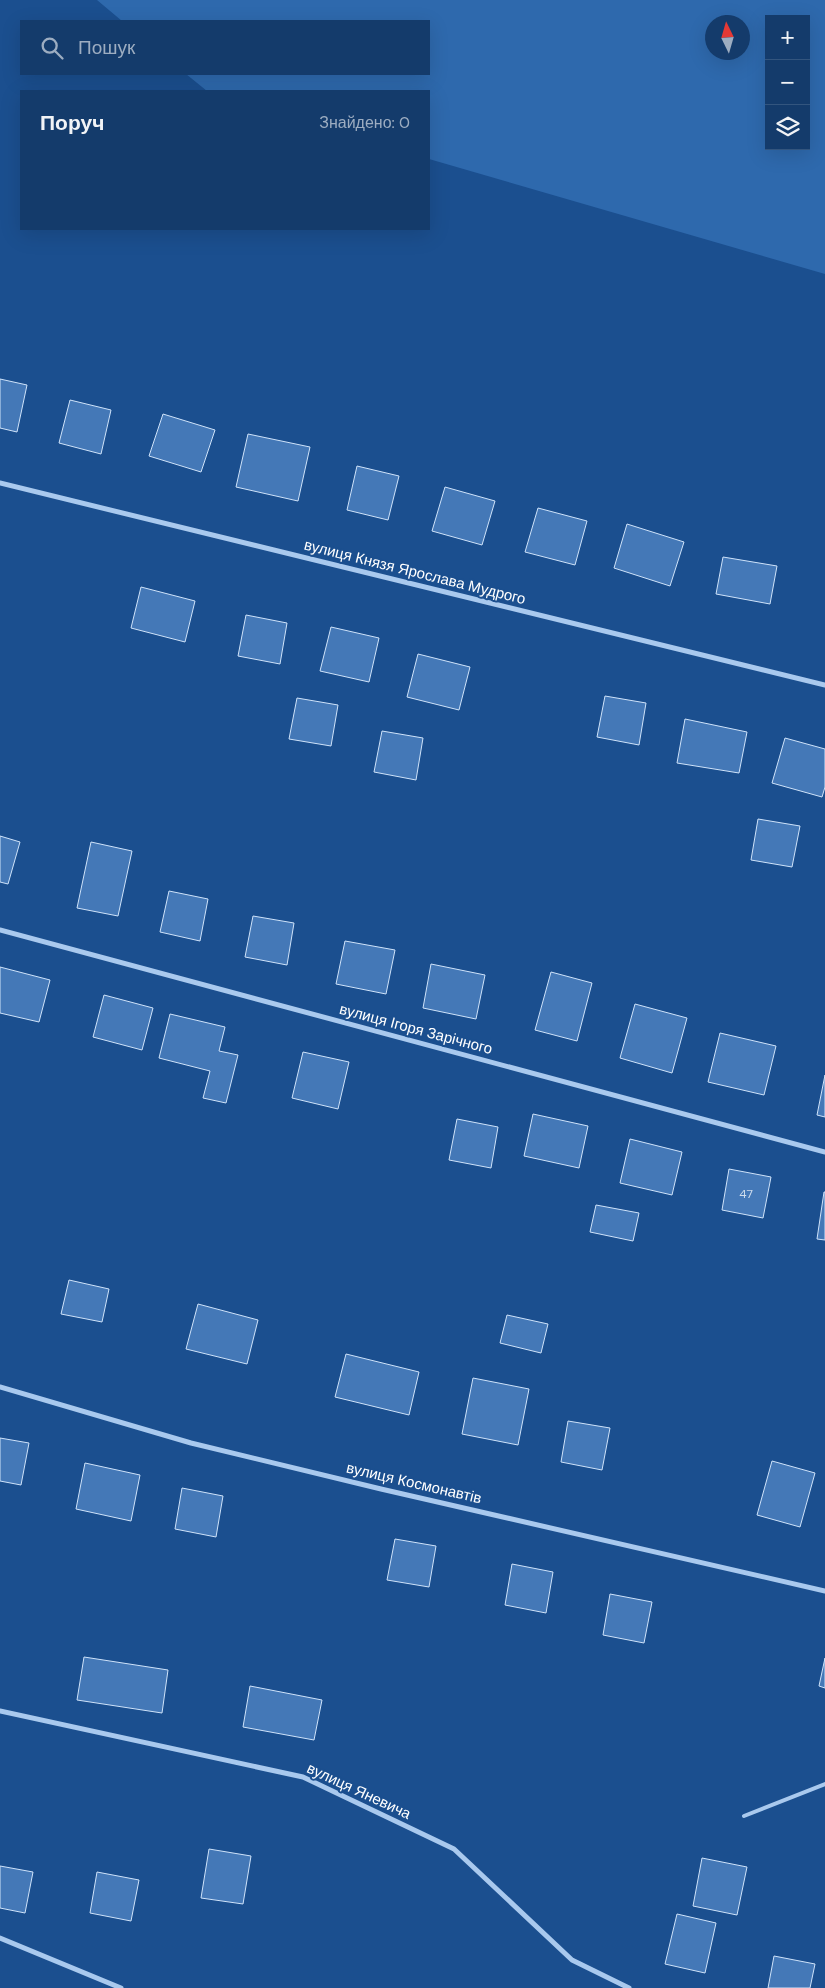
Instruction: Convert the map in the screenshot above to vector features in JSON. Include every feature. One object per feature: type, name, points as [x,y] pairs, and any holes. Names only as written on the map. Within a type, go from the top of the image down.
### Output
[{"type":"street","name":"вулиця Князя Ярослава Мудрого","points":[[0,483],[825,685]]},
{"type":"street","name":"вулиця Ігоря Зарічного","points":[[0,930],[825,1152]]},
{"type":"street","name":"вулиця Космонавтів","points":[[0,1387],[201,1445],[381,1489],[825,1591]]},
{"type":"street","name":"вулиця Яневича","points":[[0,1711],[303,1777],[454,1849],[572,1960],[630,1988]]},
{"type":"street","points":[[0,1938],[121,1988]]},
{"type":"lane","points":[[744,1816],[825,1784]]},
{"type":"shaded area","points":[[97,0],[825,0],[825,274],[430,159],[430,90],[206,90],[187,75],[430,75],[430,20],[121,20]]},
{"type":"building","points":[[0,379],[27,385],[17,432],[0,428]]},
{"type":"building","points":[[70,400],[111,410],[101,454],[59,443]]},
{"type":"building","points":[[163,414],[215,430],[201,472],[149,456]]},
{"type":"building","points":[[248,434],[310,447],[298,501],[236,487]]},
{"type":"building","points":[[357,466],[399,476],[388,520],[347,510]]},
{"type":"building","points":[[445,487],[495,501],[482,545],[432,531]]},
{"type":"building","points":[[538,508],[587,521],[575,565],[525,552]]},
{"type":"building","points":[[627,524],[684,542],[670,586],[614,568]]},
{"type":"building","points":[[723,557],[777,566],[770,604],[716,594]]},
{"type":"building","points":[[141,587],[195,601],[185,642],[131,628]]},
{"type":"building","points":[[246,615],[287,623],[280,664],[238,656]]},
{"type":"building","points":[[331,627],[379,638],[369,682],[320,671]]},
{"type":"building","points":[[418,654],[470,667],[459,710],[407,697]]},
{"type":"building","points":[[605,696],[646,703],[639,745],[597,737]]},
{"type":"building","points":[[297,698],[338,705],[331,746],[289,739]]},
{"type":"building","points":[[685,719],[747,732],[739,773],[677,763]]},
{"type":"building","points":[[382,731],[423,738],[416,780],[374,772]]},
{"type":"building","points":[[785,738],[825,749],[825,787],[822,797],[772,783]]},
{"type":"building","points":[[758,819],[800,826],[792,867],[751,860]]},
{"type":"building","points":[[0,836],[20,842],[8,884],[0,882]]},
{"type":"building","points":[[91,842],[132,851],[118,916],[77,908]]},
{"type":"building","points":[[169,891],[208,899],[200,941],[160,932]]},
{"type":"building","points":[[253,916],[294,923],[287,965],[245,957]]},
{"type":"building","points":[[345,941],[395,950],[386,994],[336,984]]},
{"type":"building","points":[[431,964],[485,975],[476,1019],[423,1008]]},
{"type":"building","points":[[0,967],[50,980],[39,1022],[0,1013]]},
{"type":"building","points":[[551,972],[592,983],[577,1041],[535,1030]]},
{"type":"building","points":[[104,995],[153,1008],[142,1050],[93,1037]]},
{"type":"building","points":[[635,1004],[687,1018],[672,1073],[620,1058]]},
{"type":"building","points":[[170,1014],[225,1027],[219,1051],[238,1055],[226,1103],[203,1098],[210,1071],[159,1058]]},
{"type":"building","points":[[720,1033],[776,1046],[764,1095],[708,1082]]},
{"type":"building","points":[[303,1052],[349,1062],[338,1109],[292,1098]]},
{"type":"building","points":[[825,1075],[825,1117],[817,1115]]},
{"type":"building","points":[[533,1114],[588,1126],[579,1168],[524,1156]]},
{"type":"building","points":[[457,1119],[498,1127],[491,1168],[449,1160]]},
{"type":"building","points":[[630,1139],[682,1152],[672,1195],[620,1183]]},
{"type":"building","points":[[729,1169],[771,1177],[763,1218],[722,1210]]},
{"type":"building","points":[[825,1192],[825,1240],[817,1239]]},
{"type":"building","points":[[596,1205],[639,1213],[633,1241],[590,1232]]},
{"type":"building","points":[[69,1280],[109,1289],[102,1322],[61,1314]]},
{"type":"building","points":[[198,1304],[258,1320],[247,1364],[186,1349]]},
{"type":"building","points":[[507,1315],[548,1324],[541,1353],[500,1343]]},
{"type":"building","points":[[346,1354],[419,1372],[409,1415],[335,1397]]},
{"type":"building","points":[[473,1378],[529,1389],[518,1445],[462,1434]]},
{"type":"building","points":[[568,1421],[610,1428],[602,1470],[561,1462]]},
{"type":"building","points":[[0,1438],[29,1443],[21,1485],[0,1481]]},
{"type":"building","points":[[772,1461],[815,1473],[800,1527],[757,1515]]},
{"type":"building","points":[[85,1463],[140,1475],[131,1521],[76,1509]]},
{"type":"building","points":[[182,1488],[223,1496],[216,1537],[175,1529]]},
{"type":"building","points":[[395,1539],[436,1546],[429,1587],[387,1580]]},
{"type":"building","points":[[512,1564],[553,1572],[546,1613],[505,1605]]},
{"type":"building","points":[[610,1594],[652,1602],[644,1643],[603,1635]]},
{"type":"building","points":[[84,1657],[168,1670],[162,1713],[77,1700]]},
{"type":"building","points":[[825,1658],[825,1688],[819,1686]]},
{"type":"building","points":[[250,1686],[322,1700],[314,1740],[243,1727]]},
{"type":"building","points":[[209,1849],[251,1856],[243,1904],[201,1898]]},
{"type":"building","points":[[702,1858],[747,1867],[737,1915],[693,1906]]},
{"type":"building","points":[[0,1866],[33,1872],[25,1913],[0,1908]]},
{"type":"building","points":[[97,1872],[139,1880],[131,1921],[90,1913]]},
{"type":"building","points":[[677,1914],[716,1923],[705,1973],[665,1964]]},
{"type":"building","points":[[774,1956],[815,1964],[810,1988],[768,1988]]}]
